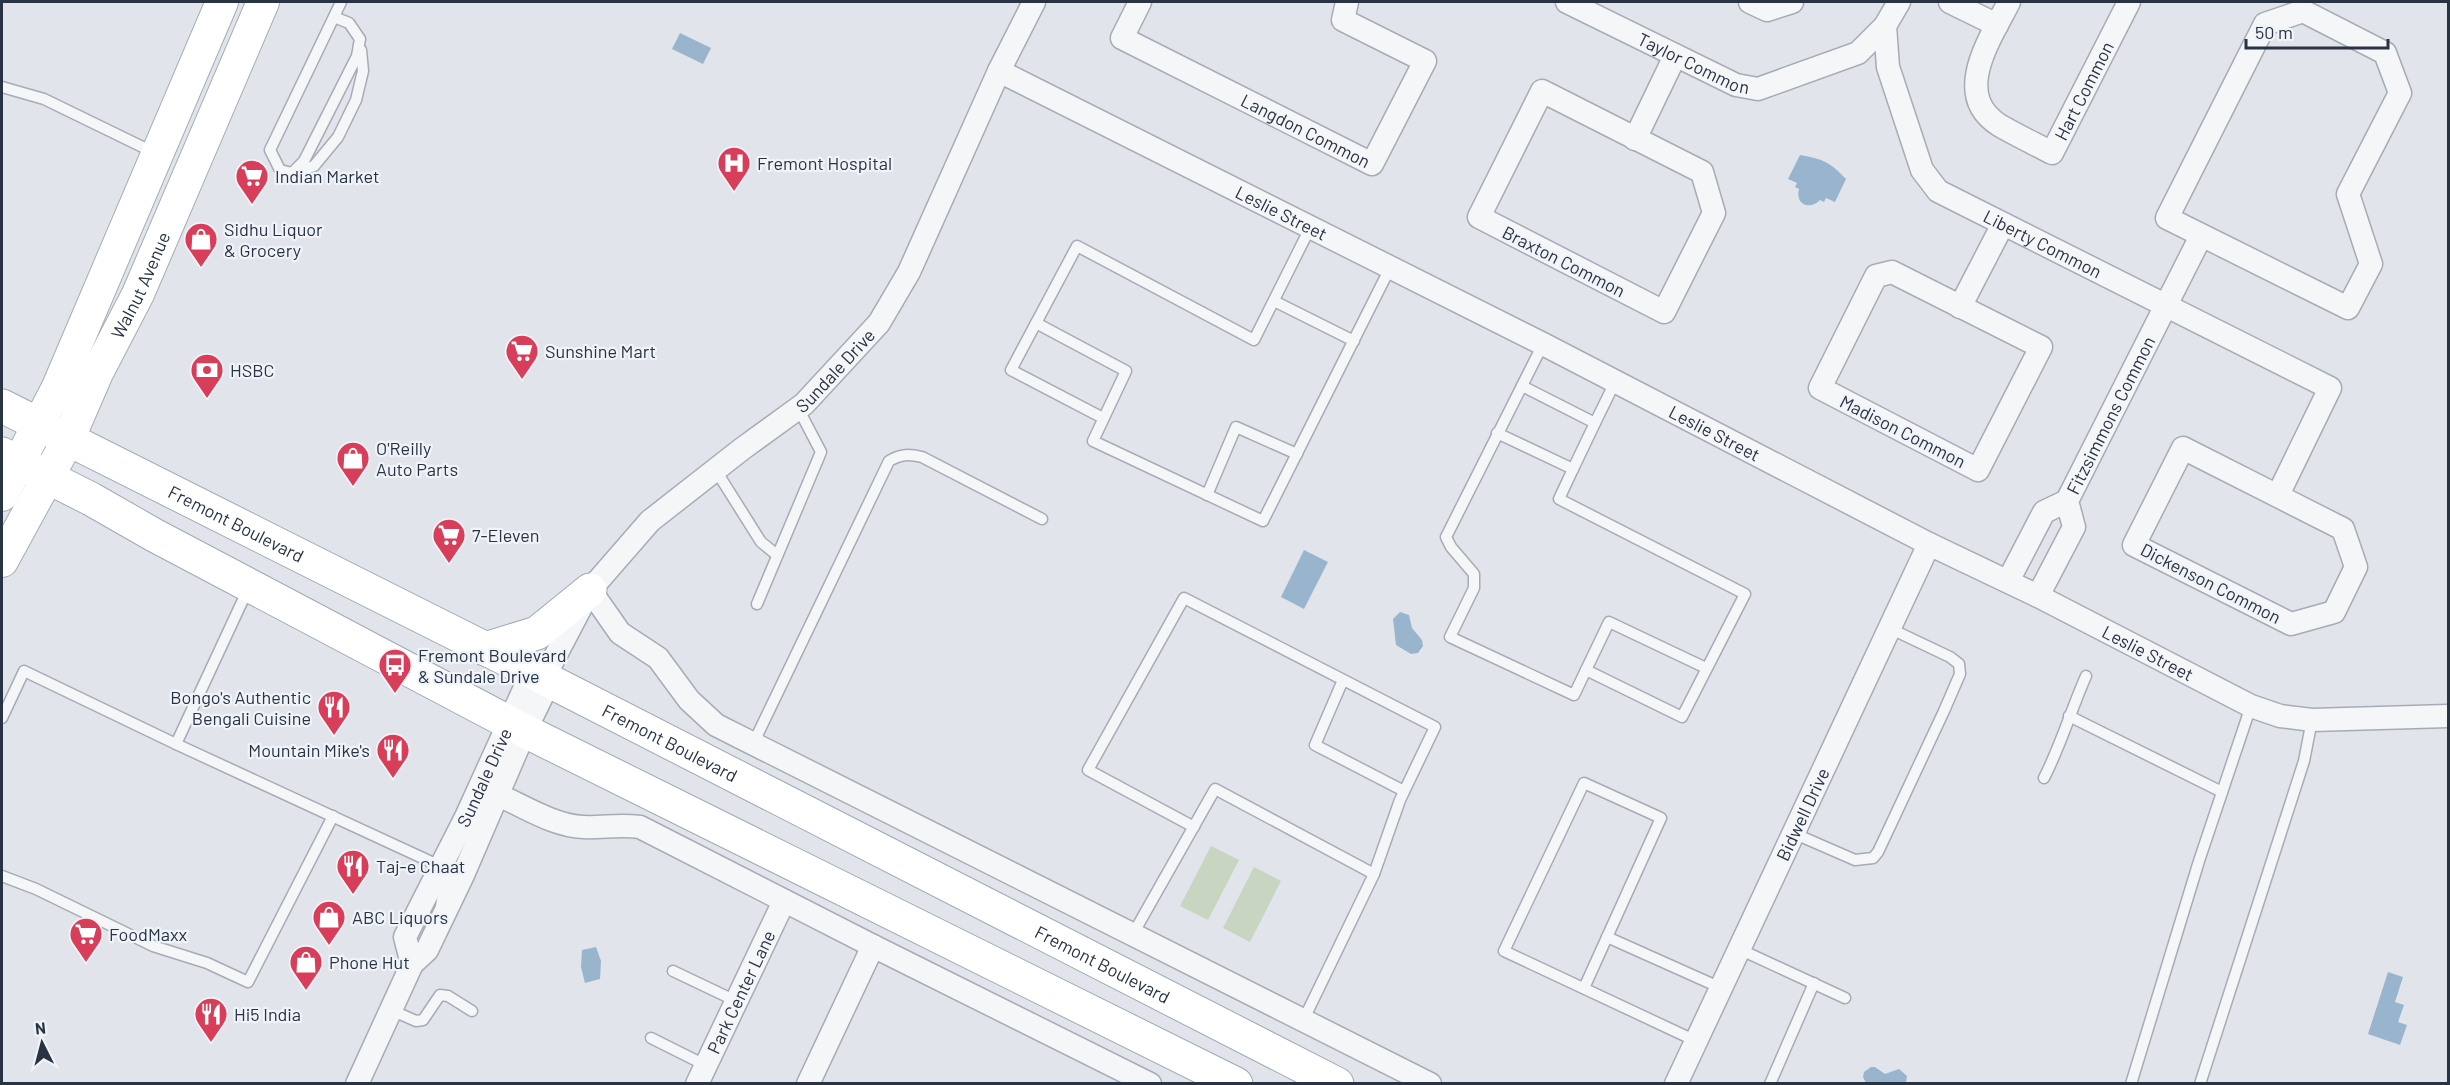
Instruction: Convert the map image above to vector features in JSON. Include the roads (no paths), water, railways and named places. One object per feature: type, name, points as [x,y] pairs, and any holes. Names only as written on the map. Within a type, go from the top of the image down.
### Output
[{"type":"main road","points":[[208,2],[209,32]]},
{"type":"main road","name":"Walnut Avenue","points":[[2,495],[10,458],[39,425],[86,322],[222,2]]},
{"type":"main road","name":"Walnut Avenue","points":[[2,561],[68,440],[97,373],[138,294],[264,2]]},
{"type":"main road","name":"Fremont Boulevard","points":[[2,406],[485,649],[543,675],[1337,1083]]},
{"type":"main road","points":[[10,458],[517,727],[1236,1083]]},
{"type":"main road","points":[[485,649],[537,633],[590,590]]},
{"type":"street","name":"Sundale Drive","points":[[412,964],[405,938],[466,817],[590,590],[657,513],[798,408],[879,323],[909,272],[999,71],[1034,2]]},
{"type":"street","name":"Langdon Common","points":[[1140,2],[1122,38],[1372,164],[1425,61],[1345,10]]},
{"type":"street","name":"Taylor Common","points":[[1567,2],[1736,85],[1758,89],[1858,53],[1886,26]]},
{"type":"street","points":[[1750,2],[1767,10],[1792,2]]},
{"type":"street","points":[[1886,26],[1899,2]]},
{"type":"street","points":[[1950,2],[1997,25]]},
{"type":"street","name":"Hart Common","points":[[2009,2],[1977,67],[1975,83],[1978,97],[1985,113],[1997,124],[2052,153],[2129,2]]},
{"type":"street","points":[[2303,11],[2385,52],[2400,93],[2348,194],[2371,264],[2348,308],[2201,236],[2167,218],[2265,24],[2303,11]]},
{"type":"street","name":"Liberty Common","points":[[1886,26],[1888,67],[1922,170],[1938,191],[2330,388],[2278,495]]},
{"type":"street","points":[[1635,139],[1676,56]]},
{"type":"street","name":"Leslie Street","points":[[999,71],[1543,344],[1929,544],[2038,596],[2251,706],[2280,716],[2312,720],[2448,716]]},
{"type":"street","name":"Braxton Common","points":[[1542,91],[1635,139],[1702,172],[1714,213],[1664,312],[1479,217],[1542,91]]},
{"type":"street","points":[[1960,307],[2003,224]]},
{"type":"street","name":"Fitzsimmons Common","points":[[2038,596],[2074,527],[2067,501],[2201,236]]},
{"type":"street","name":"Madison Common","points":[[1892,272],[1960,307],[2041,347],[1978,470],[1820,388],[1876,276],[1892,272]]},
{"type":"street","name":"Dickenson Common","points":[[2183,447],[2278,495],[2343,529],[2356,567],[2334,612],[2291,624],[2134,544],[2183,447]]},
{"type":"street","points":[[2008,581],[2044,512],[2067,501]]},
{"type":"street","name":"Bidwell Drive","points":[[1676,1083],[1929,544]]},
{"type":"street","name":"Fremont Boulevard","points":[[590,590],[620,633],[658,658],[703,715],[716,725],[1430,1083]]},
{"type":"street","name":"Sundale Drive","points":[[359,1083],[412,964],[427,950],[498,795],[517,727]]},
{"type":"street","points":[[498,795],[561,823],[582,827],[620,824],[640,827],[873,946],[1150,1083]]},
{"type":"street","name":"Park Center Lane","points":[[701,1074],[784,901]]},
{"type":"street","points":[[808,1083],[873,946]]},
{"type":"lane","points":[[334,17],[349,23],[360,39],[363,71],[356,100],[338,137],[314,166],[292,173],[280,170],[270,150],[341,2]]},
{"type":"lane","points":[[292,173],[303,161],[357,56],[360,39]]},
{"type":"lane","points":[[2,87],[44,99],[156,154]]},
{"type":"lane","points":[[1103,418],[1011,370],[1077,246],[1254,340],[1310,228]]},
{"type":"lane","points":[[1036,323],[1126,371],[1093,441],[1263,521],[1390,268]]},
{"type":"lane","points":[[1274,300],[1353,341]]},
{"type":"lane","points":[[1543,344],[1446,537],[1451,547],[1474,574],[1474,588],[1450,637],[1574,695],[1609,622],[1706,668]]},
{"type":"lane","points":[[1586,670],[1682,717],[1745,594],[1559,499],[1615,382]]},
{"type":"lane","points":[[1522,387],[1595,423]]},
{"type":"lane","points":[[757,604],[821,452],[798,408]]},
{"type":"lane","points":[[1207,495],[1236,427],[1297,454]]},
{"type":"lane","points":[[1497,434],[1573,469]]},
{"type":"lane","points":[[753,744],[889,461],[898,456],[910,454],[922,457],[1042,519]]},
{"type":"lane","points":[[715,469],[761,542],[777,555]]},
{"type":"lane","points":[[176,744],[249,585]]},
{"type":"lane","points":[[1194,826],[1088,770],[1184,598],[1435,728],[1404,791],[1374,874],[1303,1021]]},
{"type":"lane","points":[[1793,833],[1856,860],[1873,858],[1878,852],[1960,674],[1959,664],[1950,657],[1889,628]]},
{"type":"lane","points":[[2,718],[24,670],[176,744],[440,866],[446,875],[439,923]]},
{"type":"lane","points":[[2044,778],[2056,755],[2086,676]]},
{"type":"lane","points":[[1343,680],[1315,745],[1404,791]]},
{"type":"lane","points":[[2131,1083],[2251,706]]},
{"type":"lane","points":[[2069,716],[2222,792]]},
{"type":"lane","points":[[2200,1083],[2304,761],[2312,720]]},
{"type":"lane","points":[[1584,988],[1661,818],[1584,783],[1504,951],[1696,1041]]},
{"type":"lane","points":[[1133,934],[1215,789],[1374,874]]},
{"type":"lane","points":[[2,876],[36,889],[153,946],[207,963],[248,982],[333,816]]},
{"type":"lane","points":[[1607,937],[1720,988]]},
{"type":"lane","points":[[1739,949],[1845,998]]},
{"type":"lane","points":[[673,971],[736,1001]]},
{"type":"lane","points":[[1770,1083],[1814,984]]},
{"type":"lane","points":[[391,1010],[416,1021],[423,1020],[440,995],[448,996],[472,1011]]},
{"type":"lane","points":[[651,1038],[701,1074]]},
{"type":"water","points":[[680,33],[711,48],[703,64],[672,49]]},
{"type":"water","points":[[1800,155],[1826,162],[1846,179],[1835,202],[1826,198],[1824,202],[1820,200],[1812,205],[1801,202],[1799,189],[1795,187],[1797,183],[1788,179]]},
{"type":"water","points":[[1304,550],[1328,562],[1304,609],[1281,597]]},
{"type":"water","points":[[1400,612],[1409,615],[1412,628],[1422,640],[1423,646],[1418,653],[1411,654],[1396,645],[1393,619]]},
{"type":"water","points":[[596,947],[601,961],[600,979],[585,983],[581,967],[582,950]]},
{"type":"water","points":[[2388,972],[2403,977],[2395,1002],[2404,1005],[2398,1022],[2407,1025],[2400,1045],[2368,1034]]},
{"type":"water","points":[[1871,1067],[1885,1074],[1899,1069],[1907,1076],[1906,1083],[1866,1083],[1863,1077],[1864,1072]]},
{"type":"place","name":"Fremont Hospital","points":[[734,192]]},
{"type":"place","name":"Indian Market","points":[[252,205]]},
{"type":"place","name":"Sidhu Liquor & Grocery","points":[[201,268]]},
{"type":"place","name":"Sunshine Mart","points":[[522,380]]},
{"type":"place","name":"HSBC","points":[[207,399]]},
{"type":"place","name":"O'Reilly Auto Parts","points":[[353,487]]},
{"type":"place","name":"7-Eleven","points":[[449,564]]},
{"type":"place","name":"Fremont Boulevard & Sundale Drive","points":[[395,694]]},
{"type":"place","name":"Bongo's Authentic Bengali Cuisine","points":[[334,736]]},
{"type":"place","name":"Mountain Mike's","points":[[393,779]]},
{"type":"place","name":"Taj-e Chaat","points":[[353,895]]},
{"type":"place","name":"ABC Liquors","points":[[329,946]]},
{"type":"place","name":"FoodMaxx","points":[[86,963]]},
{"type":"place","name":"Phone Hut","points":[[306,991]]},
{"type":"place","name":"Hi5 India","points":[[211,1043]]}]
